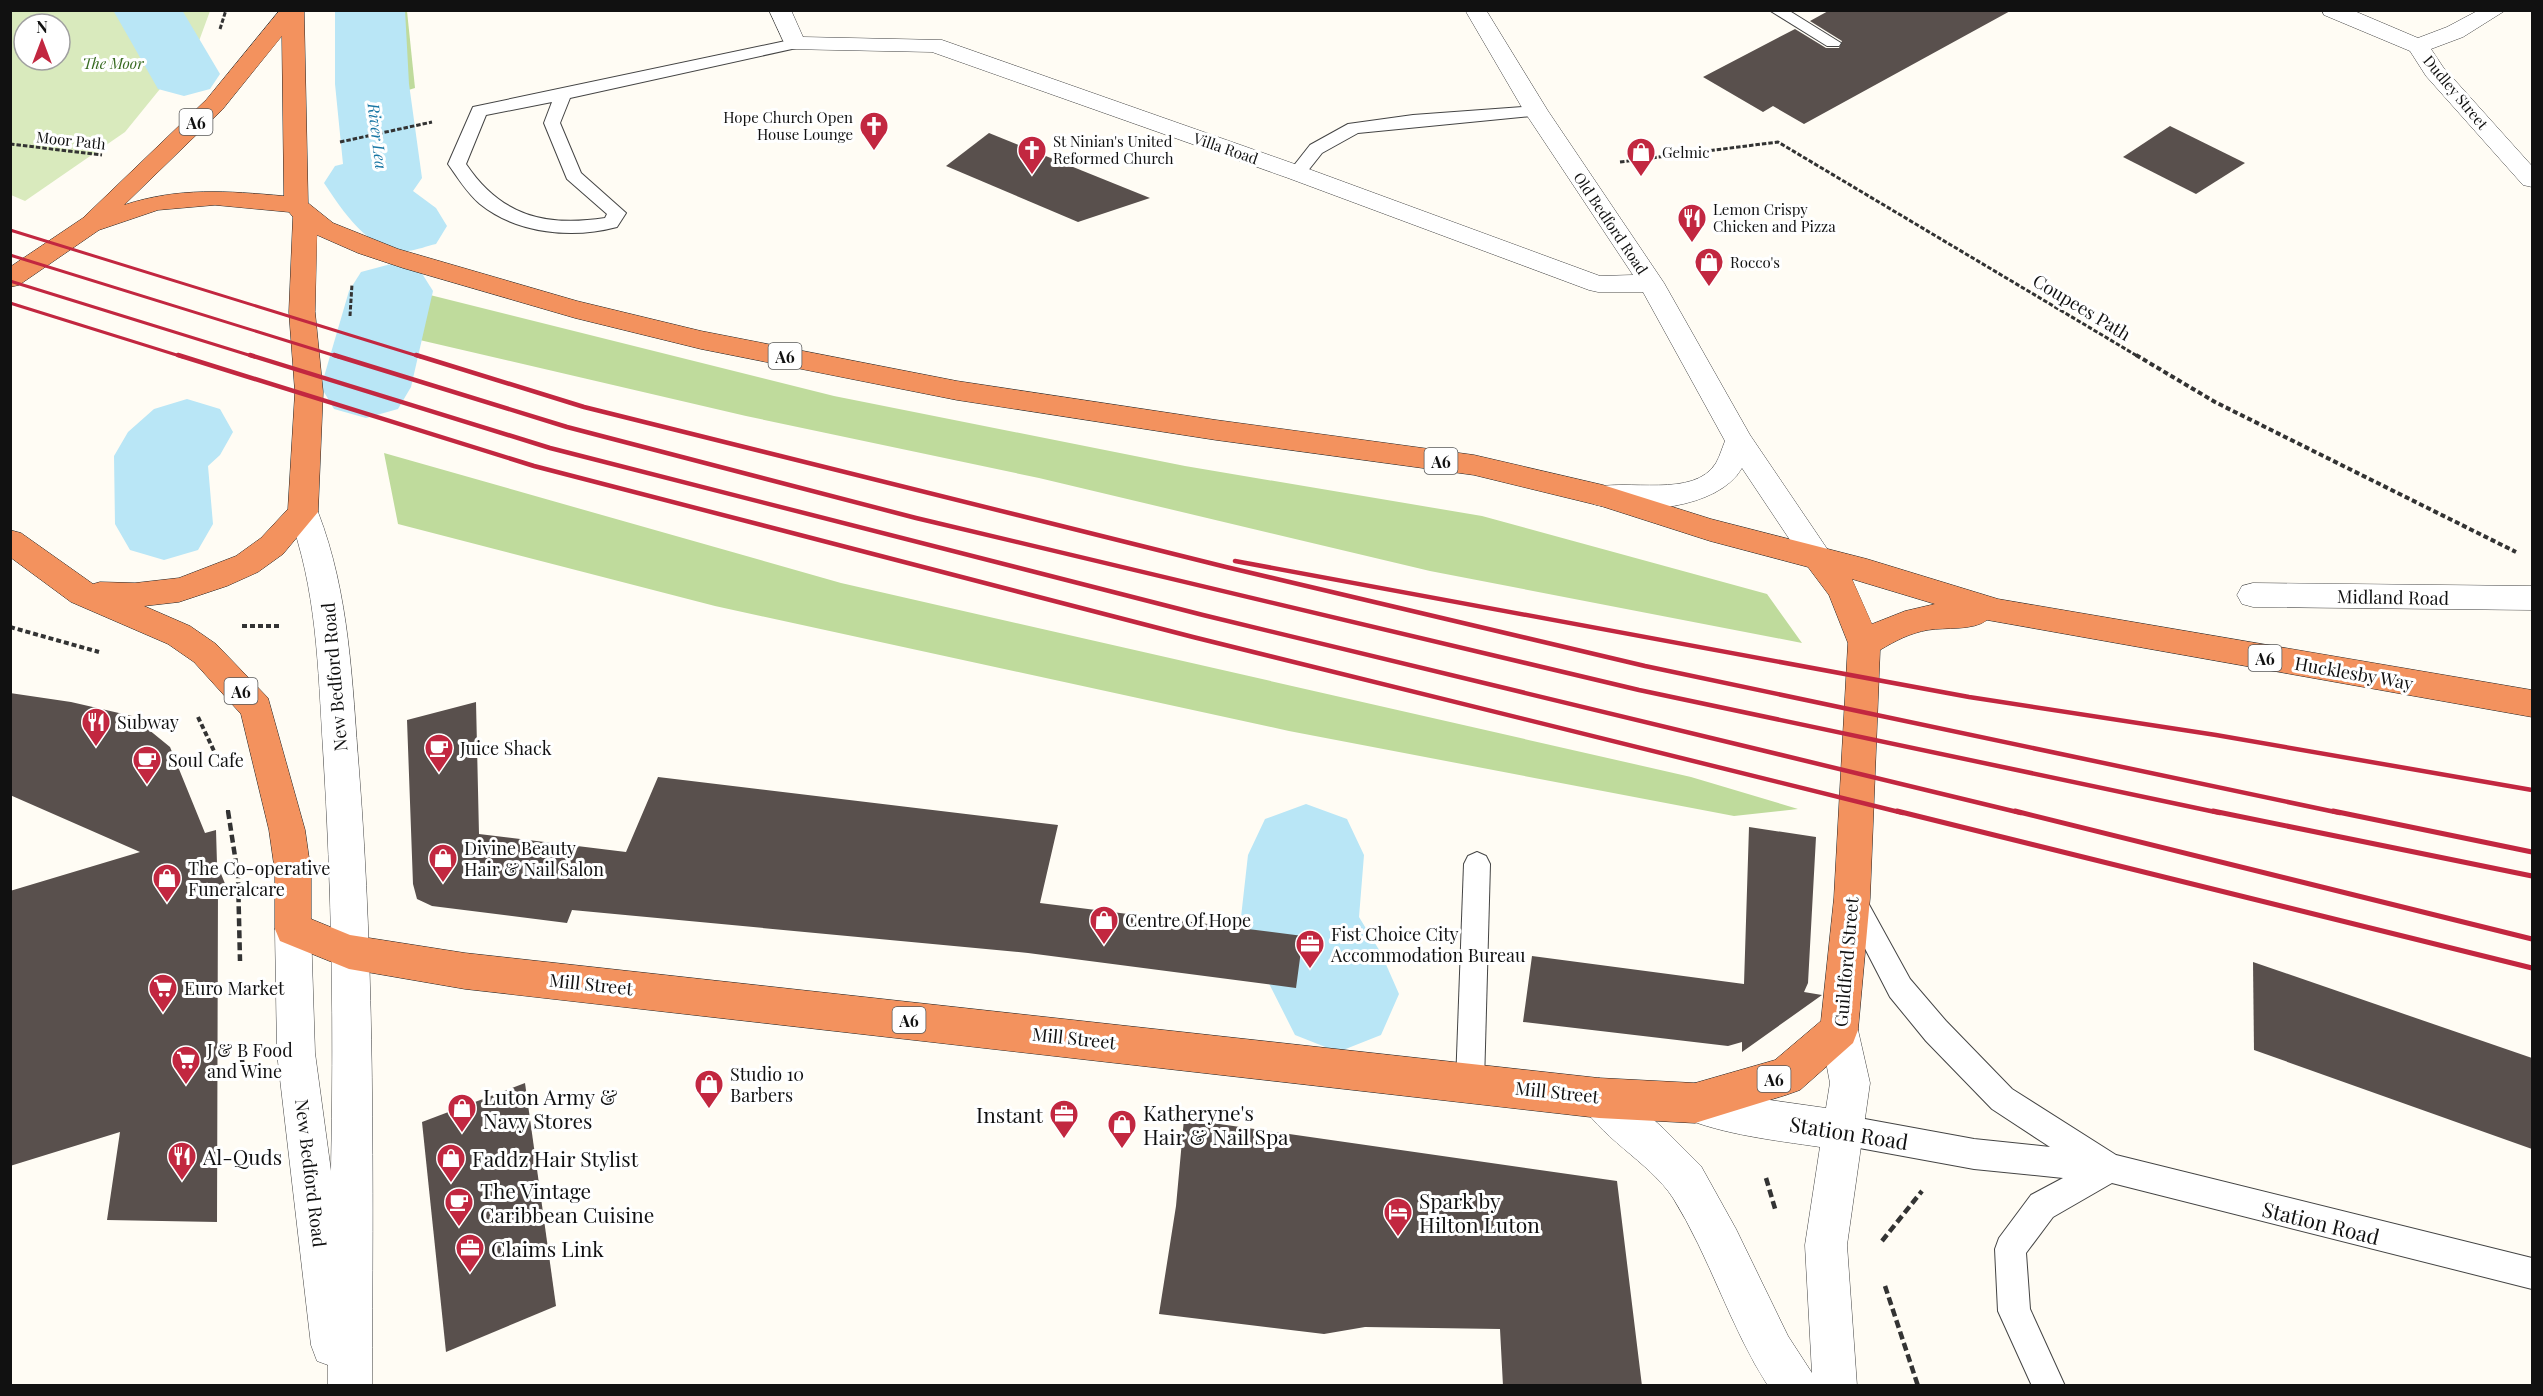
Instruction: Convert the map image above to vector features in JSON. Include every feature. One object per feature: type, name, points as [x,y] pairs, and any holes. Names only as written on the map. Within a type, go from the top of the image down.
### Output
[{"type":"highway","name":"A6","points":[[292,10],[301,212],[377,251],[490,286],[679,334],[857,372],[1084,412],[1474,465],[1603,496],[1710,530],[1819,559]]},
{"type":"highway","name":"A6","points":[[90,224],[214,105],[292,10]]},
{"type":"highway","points":[[10,279],[90,224],[155,203],[215,197],[301,212],[302,312],[309,392],[303,512],[272,546],[247,564],[216,578],[179,590],[157,593],[135,595],[82,593]]},
{"type":"highway","name":"New Bedford Road","points":[[10,541],[82,593],[179,634],[205,653],[256,708],[287,830],[293,872],[293,929]]},
{"type":"highway","points":[[1819,559],[1843,590],[1864,643]]},
{"type":"highway","name":"Hucklesby Way","points":[[1819,559],[1998,611],[2532,704]]},
{"type":"highway","name":"Hucklesby Way","points":[[1864,643],[1897,624],[1935,614],[1998,611]]},
{"type":"highway","name":"Guildford Street","points":[[1839,1030],[1852,898],[1864,643]]},
{"type":"highway","name":"Mill Street","points":[[293,929],[349,952],[465,971],[1599,1098],[1695,1104],[1785,1076],[1839,1030]]},
{"type":"street","points":[[780,10],[795,44]]},
{"type":"street","name":"Old Bedford Road","points":[[1475,10],[1536,111],[1651,283],[1739,441],[1819,559]]},
{"type":"street","name":"Dudley Street","points":[[2332,10],[2418,46],[2434,71],[2532,180]]},
{"type":"street","points":[[2418,46],[2455,32],[2496,10]]},
{"type":"street","name":"Villa Road","points":[[795,44],[934,45],[1297,173],[1598,284],[1651,283]]},
{"type":"street","points":[[1603,496],[1664,496],[1691,492],[1724,474],[1739,441]]},
{"type":"street","name":"New Bedford Road","points":[[303,512],[317,543],[332,624],[345,807],[352,1037],[350,1386]]},
{"type":"street","name":"Midland Road","points":[[2253,595],[2532,598]]},
{"type":"street","name":"New Bedford Road","points":[[293,929],[296,1053],[338,1386]]},
{"type":"street","name":"Guildford Street","points":[[1835,1386],[1826,1245],[1850,1083],[1839,1030]]},
{"type":"street","points":[[1599,1098],[1649,1142],[1686,1181],[1721,1244],[1772,1352],[1795,1386]]},
{"type":"street","name":"Station Road","points":[[1695,1104],[1756,1118],[1843,1130]]},
{"type":"lane","points":[[1776,10],[1833,43]]},
{"type":"lane","points":[[563,95],[552,123],[573,176],[617,213],[611,223],[585,228],[551,226],[506,215],[467,182],[457,164],[479,111],[795,44]]},
{"type":"lane","points":[[1297,173],[1316,149],[1353,128],[1413,120],[1536,111]]},
{"type":"lane","points":[[1470,1083],[1477,864]]},
{"type":"lane","name":"Station Road","points":[[1852,898],[1900,988],[1936,1031],[2002,1099],[2110,1168]]},
{"type":"lane","name":"Station Road","points":[[1843,1130],[1974,1154],[2110,1168],[2519,1271]]},
{"type":"lane","points":[[2049,1386],[2014,1311],[2010,1249],[2042,1206],[2110,1168]]},
{"type":"lane","points":[[2519,1271],[2532,1287]]},
{"type":"path","points":[[340,142],[404,128]]},
{"type":"path","name":"Coupees Path","points":[[1618,162],[1778,142],[2215,402],[2522,555]]},
{"type":"path","name":"Moor Path","points":[[10,144],[110,155]]},
{"type":"path","points":[[244,624],[283,626]]},
{"type":"path","points":[[10,627],[108,656]]},
{"type":"path","points":[[192,706],[216,754]]},
{"type":"path","points":[[228,809],[238,876]]},
{"type":"path","points":[[1766,1178],[1778,1218]]},
{"type":"path","points":[[1880,1243],[1930,1181]]},
{"type":"path","points":[[1881,1274],[1918,1386]]},
{"type":"green space","name":"The Moor","points":[[10,11],[210,11],[199,41],[125,132],[25,201],[11,195]]},
{"type":"green space","points":[[381,11],[407,11],[415,88],[389,96]]},
{"type":"green space","points":[[365,273],[430,295],[834,396],[1185,466],[1482,516],[1767,594],[1802,643],[1430,571],[1039,478],[746,416],[368,328]]},
{"type":"green space","points":[[384,453],[841,583],[1691,777],[1798,809],[1734,816],[1289,731],[715,606],[398,524]]},
{"type":"building","points":[[1830,10],[2012,10],[1804,124],[1773,106],[1763,112],[1703,77],[1795,29],[1826,48],[1839,48],[1842,41],[1810,21]]},
{"type":"building","points":[[2170,126],[2245,163],[2196,194],[2123,157]]},
{"type":"building","name":"St Ninian's United Reformed Church","points":[[989,133],[1150,198],[1078,222],[946,166]]},
{"type":"building","points":[[10,693],[71,702],[132,716],[170,747],[205,833],[216,830],[217,864],[228,891],[218,886],[217,1222],[107,1220],[120,1132],[10,1166],[10,891],[140,852],[10,795]]},
{"type":"building","points":[[476,702],[479,834],[626,852],[658,777],[1058,825],[1040,903],[1303,936],[1296,988],[1028,953],[572,910],[567,923],[432,906],[417,899],[413,884],[407,720]]},
{"type":"building","points":[[1749,827],[1816,837],[1808,983],[1804,992],[1822,995],[1742,1052],[1742,1042],[1728,1046],[1523,1022],[1532,956],[1744,984]]},
{"type":"building","points":[[2253,962],[2532,1058],[2532,1149],[2254,1050]]},
{"type":"building","points":[[525,1083],[556,1306],[446,1352],[422,1122]]},
{"type":"building","name":"Spark by Hilton Luton","points":[[1184,1119],[1617,1181],[1642,1386],[1503,1386],[1500,1329],[1365,1327],[1324,1334],[1159,1314],[1176,1206]]},
{"type":"waterway","name":"River Lea","points":[[147,10],[184,74]]},
{"type":"waterway","name":"River Lea","points":[[370,10],[372,84],[383,178],[363,183],[381,206],[407,226]]},
{"type":"waterway","name":"River Lea","points":[[366,387],[391,291]]},
{"type":"waterway","name":"River Lea","points":[[164,524],[161,456],[187,432]]},
{"type":"waterway","name":"River Lea","points":[[1306,855],[1299,926],[1338,994]]},
{"type":"railway","points":[[10,230],[421,357]]},
{"type":"railway","points":[[10,255],[339,357]]},
{"type":"railway","points":[[10,281],[255,357]]},
{"type":"railway","points":[[10,303],[183,357]]},
{"type":"railway","points":[[178,355],[534,466],[1193,637],[1903,813]]},
{"type":"railway","points":[[250,355],[550,448],[1203,615],[2021,813]]},
{"type":"railway","points":[[334,355],[567,427],[916,518],[1639,690],[2220,813]]},
{"type":"railway","points":[[416,355],[584,407],[1226,567],[1645,666],[2340,813]]},
{"type":"railway","points":[[1235,561],[1969,697],[2216,735],[2532,790]]},
{"type":"railway","points":[[1897,811],[2532,968]]},
{"type":"railway","points":[[2015,811],[2532,939]]},
{"type":"railway","points":[[2213,811],[2532,876]]},
{"type":"railway","points":[[2333,811],[2532,852]]},
{"type":"place","name":"Hope Church Open House Lounge","points":[[874,152]]},
{"type":"place","name":"St Ninian's United Reformed Church","points":[[1032,176]]},
{"type":"place","name":"Gelmic","points":[[1641,178]]},
{"type":"place","name":"Lemon Crispy Chicken and Pizza","points":[[1692,244]]},
{"type":"place","name":"Rocco's","points":[[1709,288]]},
{"type":"place","name":"Subway","points":[[96,748]]},
{"type":"place","name":"Juice Shack","points":[[439,774]]},
{"type":"place","name":"Soul Cafe","points":[[147,786]]},
{"type":"place","name":"Divine Beauty Hair & Nail Salon","points":[[443,884]]},
{"type":"place","name":"The Co-operative Funeralcare","points":[[167,904]]},
{"type":"place","name":"Centre Of Hope","points":[[1104,946]]},
{"type":"place","name":"Fist Choice City Accommodation Bureau","points":[[1310,970]]},
{"type":"place","name":"Euro Market","points":[[163,1014]]},
{"type":"place","name":"J & B Food and Wine","points":[[186,1086]]},
{"type":"place","name":"Studio 10 Barbers","points":[[709,1110]]},
{"type":"place","name":"Luton Army & Navy Stores","points":[[462,1134]]},
{"type":"place","name":"Instant","points":[[1064,1140]]},
{"type":"place","name":"Katheryne's Hair & Nail Spa","points":[[1122,1150]]},
{"type":"place","name":"Al-Quds","points":[[182,1182]]},
{"type":"place","name":"Faddz Hair Stylist","points":[[451,1184]]},
{"type":"place","name":"The Vintage Caribbean Cuisine","points":[[459,1228]]},
{"type":"place","name":"Spark by Hilton Luton","points":[[1398,1238]]},
{"type":"place","name":"Claims Link","points":[[470,1274]]}]
